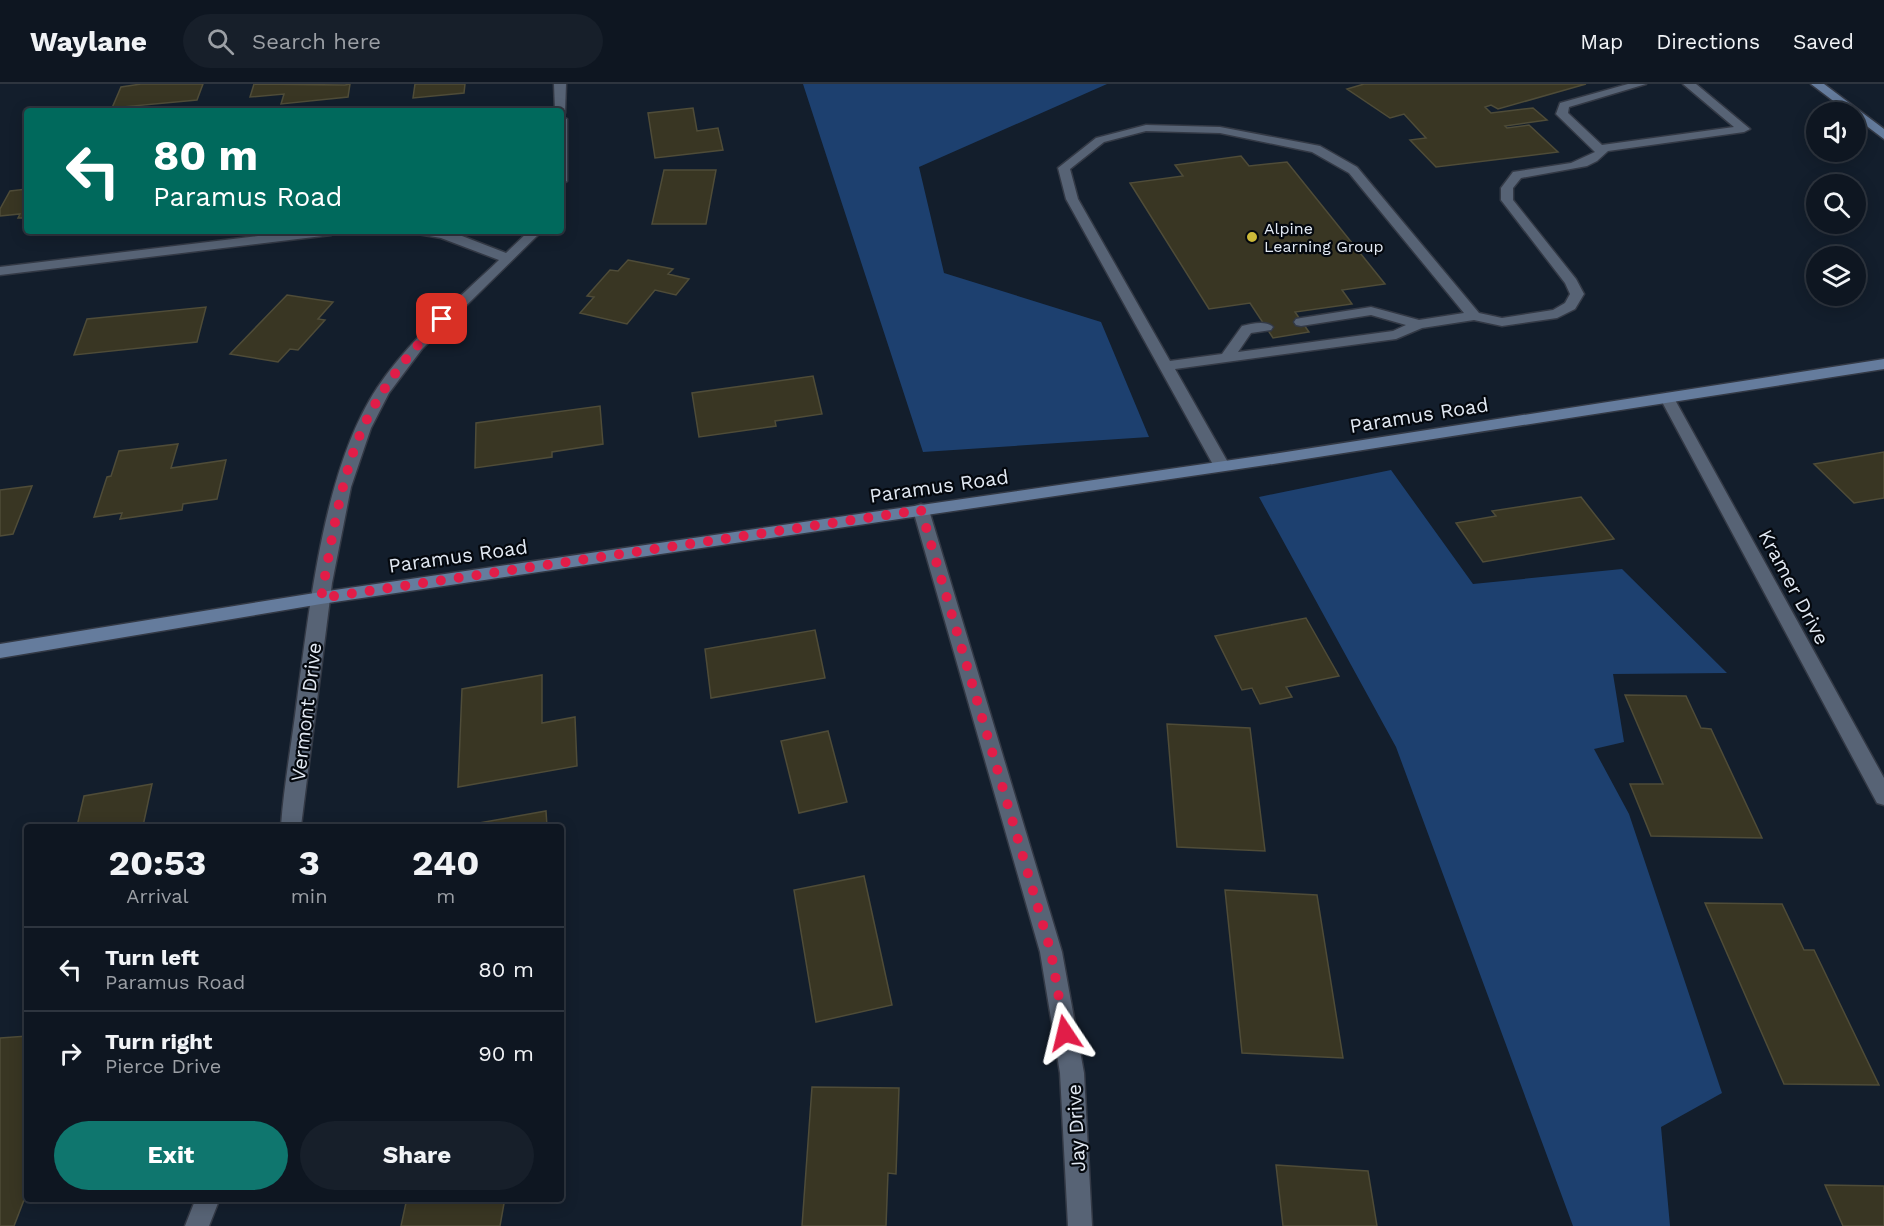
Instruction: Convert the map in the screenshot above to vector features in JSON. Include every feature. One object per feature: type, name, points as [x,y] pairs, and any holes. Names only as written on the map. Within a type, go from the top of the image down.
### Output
[{"type":"main road","points":[[1817,84],[1841,102]]},
{"type":"main road","points":[[1866,121],[1884,135]]},
{"type":"main road","name":"Paramus Road","points":[[0,651],[321,598],[1222,466],[1884,364]]},
{"type":"street","points":[[560,84],[561,108]]},
{"type":"street","points":[[1164,366],[1396,335],[1419,324],[1474,316],[1502,322],[1533,320],[1557,314],[1570,306],[1577,294],[1572,282],[1508,200],[1508,188],[1517,175],[1577,166],[1602,152],[1562,114],[1564,105],[1640,84]]},
{"type":"street","points":[[1599,149],[1744,129],[1689,84]]},
{"type":"street","points":[[1222,466],[1072,199],[1064,168],[1100,140],[1146,128],[1220,130],[1316,149],[1353,170],[1474,316]]},
{"type":"street","points":[[0,271],[305,234]]},
{"type":"street","points":[[444,234],[509,259]]},
{"type":"street","name":"Vermont Drive","points":[[291,824],[321,598],[342,488],[357,441],[382,392],[415,347],[456,305],[509,259],[533,234]]},
{"type":"street","points":[[1301,322],[1371,311],[1419,324]]},
{"type":"street","points":[[1226,359],[1247,329],[1266,327]]},
{"type":"street","name":"Kramer Drive","points":[[1667,398],[1884,797]]},
{"type":"street","name":"Jay Drive","points":[[921,510],[1051,952],[1072,1073],[1080,1226]]},
{"type":"street","points":[[197,1226],[206,1202]]},
{"type":"shaded area","points":[[803,84],[1107,84],[919,167],[944,273],[1101,322],[1149,437],[923,452]]},
{"type":"shaded area","points":[[1391,470],[1473,584],[1622,569],[1727,673],[1613,674],[1624,742],[1594,749],[1629,814],[1722,1093],[1661,1127],[1670,1226],[1573,1226],[1396,747],[1259,497]]},
{"type":"building","points":[[141,84],[203,84],[197,100],[112,108],[121,87]]},
{"type":"building","points":[[254,84],[350,84],[348,97],[281,104],[284,94],[250,97]]},
{"type":"building","points":[[415,84],[465,84],[464,93],[413,98]]},
{"type":"building","points":[[1364,84],[1586,84],[1498,109],[1491,105],[1485,107],[1491,113],[1533,108],[1547,120],[1505,126],[1507,128],[1529,125],[1558,152],[1436,167],[1410,140],[1426,138],[1404,114],[1390,118],[1347,89]]},
{"type":"building","points":[[693,108],[697,131],[718,128],[723,150],[655,158],[648,113]]},
{"type":"building","points":[[1241,156],[1249,166],[1287,162],[1385,284],[1342,290],[1352,304],[1295,312],[1309,332],[1273,338],[1250,303],[1209,309],[1130,183],[1183,176],[1175,165]]},
{"type":"building","points":[[664,170],[716,170],[706,224],[652,224]]},
{"type":"building","points":[[24,189],[24,218],[18,218],[20,214],[0,216],[0,209],[10,191]]},
{"type":"building","points":[[628,260],[673,269],[668,274],[689,279],[676,295],[655,290],[627,324],[580,313],[594,297],[587,296],[610,270],[618,271]]},
{"type":"building","points":[[287,295],[333,302],[318,319],[325,320],[298,350],[290,349],[278,362],[230,354]]},
{"type":"building","points":[[206,307],[197,342],[74,355],[87,319]]},
{"type":"building","points":[[813,376],[822,414],[775,421],[776,426],[699,437],[692,393]]},
{"type":"building","points":[[600,406],[603,444],[552,452],[552,457],[475,468],[476,423]]},
{"type":"building","points":[[178,444],[171,468],[226,460],[217,499],[183,504],[182,510],[120,519],[122,513],[94,517],[107,477],[111,476],[119,451]]},
{"type":"building","points":[[1884,452],[1884,498],[1854,503],[1814,464]]},
{"type":"building","points":[[32,486],[13,534],[0,536],[0,490]]},
{"type":"building","points":[[1581,497],[1614,539],[1483,562],[1456,523],[1496,516],[1492,511]]},
{"type":"building","points":[[1306,618],[1339,676],[1286,687],[1292,697],[1260,704],[1252,688],[1242,690],[1215,636]]},
{"type":"building","points":[[815,630],[825,678],[711,698],[705,649]]},
{"type":"building","points":[[542,675],[542,723],[575,717],[577,766],[458,787],[462,689]]},
{"type":"building","points":[[1625,695],[1686,696],[1701,728],[1711,729],[1762,838],[1651,836],[1630,784],[1663,784]]},
{"type":"building","points":[[1167,724],[1250,728],[1265,851],[1177,847]]},
{"type":"building","points":[[828,731],[847,802],[799,813],[781,741]]},
{"type":"building","points":[[152,784],[143,824],[77,824],[84,796]]},
{"type":"building","points":[[546,811],[547,824],[473,824]]},
{"type":"building","points":[[864,876],[892,1005],[816,1022],[794,890]]},
{"type":"building","points":[[1225,890],[1317,895],[1343,1058],[1242,1053]]},
{"type":"building","points":[[1705,903],[1782,904],[1804,950],[1814,950],[1879,1085],[1784,1084]]},
{"type":"building","points":[[24,1036],[24,1200],[14,1226],[0,1226],[0,1038]]},
{"type":"building","points":[[812,1087],[899,1088],[896,1174],[888,1173],[886,1226],[802,1226]]},
{"type":"building","points":[[1276,1165],[1368,1171],[1377,1226],[1283,1226]]},
{"type":"building","points":[[1825,1185],[1884,1186],[1884,1226],[1843,1226]]},
{"type":"building","points":[[406,1202],[504,1202],[500,1226],[401,1226]]},
{"type":"place","name":"Alpine Learning Group","points":[[1252,237]]},
{"type":"route","points":[[442,319],[415,347],[382,392],[357,441],[342,488],[321,598],[921,510],[1051,952],[1065,1033]]}]
